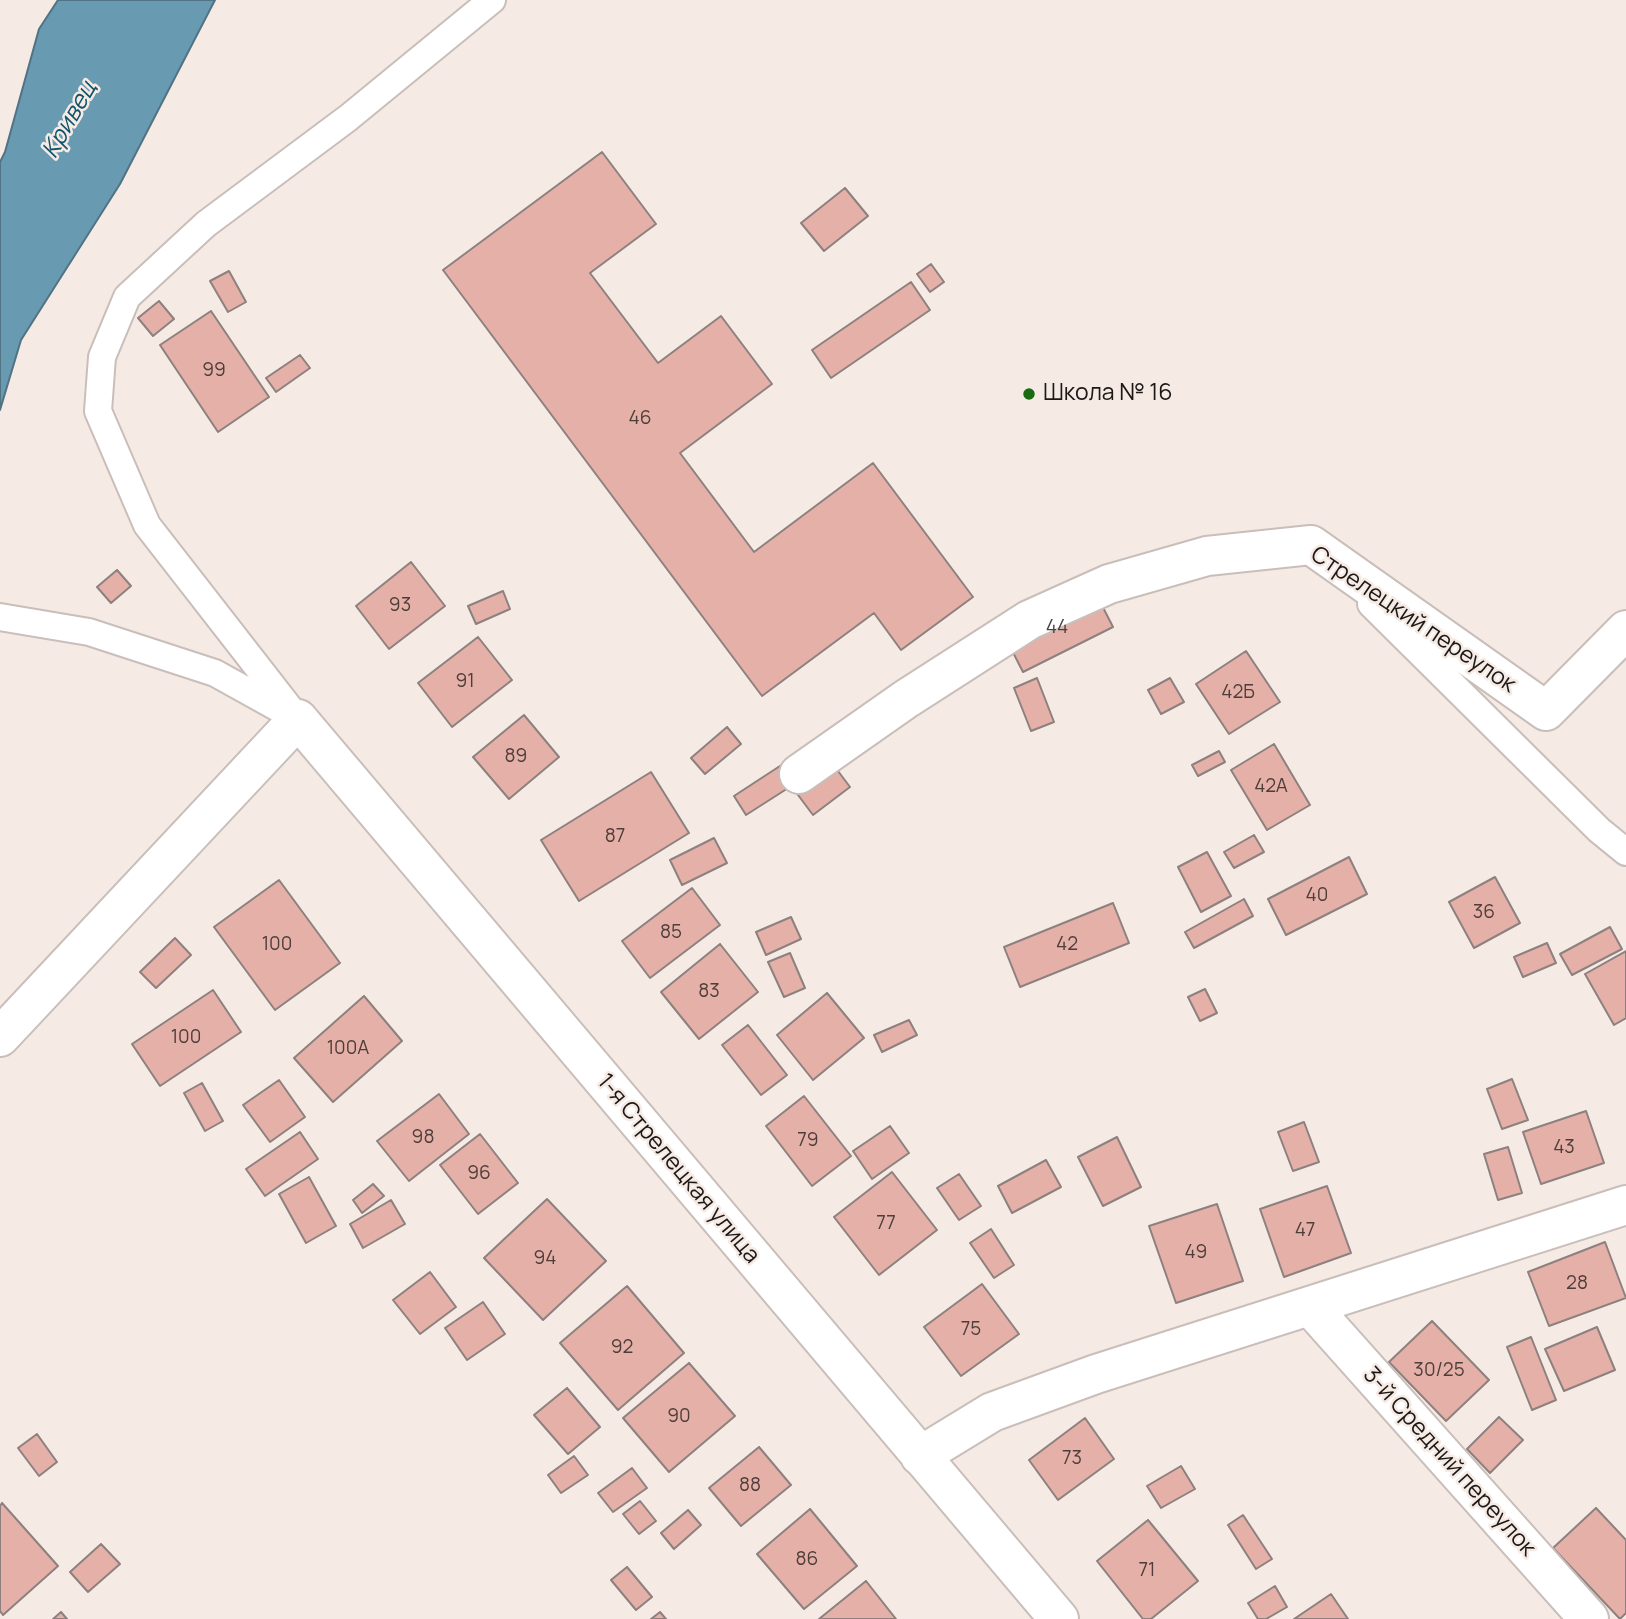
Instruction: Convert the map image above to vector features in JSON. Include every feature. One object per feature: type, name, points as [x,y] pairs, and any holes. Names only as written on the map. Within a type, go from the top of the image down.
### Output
[{"type":"street","name":"Стрелецкий переулок","points":[[799,774],[906,699],[1029,620],[1098,589],[1207,556],[1311,545],[1546,711],[1626,630]]},
{"type":"street","points":[[0,1037],[298,719]]},
{"type":"street","name":"1-я Стрелецкая улица","points":[[298,719],[1059,1619]]},
{"type":"street","points":[[920,1456],[992,1412],[1096,1374],[1626,1205]]},
{"type":"street","name":"3-й Средний переулок","points":[[1310,1306],[1589,1619]]},
{"type":"lane","points":[[298,719],[147,525],[98,411],[102,357],[127,297],[206,224],[348,118],[492,0]]},
{"type":"lane","points":[[1311,545],[1599,830],[1626,852]]},
{"type":"lane","points":[[0,617],[89,632],[215,673],[298,719]]},
{"type":"water","name":"Кривец","points":[[58,0],[215,0],[120,184],[21,340],[0,410],[0,162],[39,29]]},
{"type":"building","points":[[602,152],[656,224],[590,273],[658,363],[721,316],[772,384],[680,453],[754,552],[873,463],[973,597],[901,650],[874,613],[762,696],[443,270]]},
{"type":"building","points":[[845,188],[868,216],[824,251],[801,223]]},
{"type":"building","points":[[931,264],[944,282],[930,292],[917,274]]},
{"type":"building","points":[[229,271],[246,302],[228,312],[210,281]]},
{"type":"building","points":[[911,282],[930,310],[831,378],[812,350]]},
{"type":"building","points":[[159,301],[174,319],[153,336],[138,318]]},
{"type":"building","points":[[211,311],[269,397],[218,432],[160,345]]},
{"type":"building","points":[[300,355],[310,368],[276,392],[266,378]]},
{"type":"building","points":[[411,562],[445,606],[389,649],[356,606]]},
{"type":"building","points":[[117,570],[131,586],[111,603],[97,587]]},
{"type":"building","points":[[1091,584],[1113,627],[1023,672],[1001,629]]},
{"type":"building","points":[[503,591],[510,609],[476,624],[468,606]]},
{"type":"building","points":[[478,637],[512,680],[452,727],[418,683]]},
{"type":"building","points":[[1246,651],[1280,702],[1229,734],[1196,684]]},
{"type":"building","points":[[1037,678],[1054,722],[1031,731],[1014,688]]},
{"type":"building","points":[[1170,678],[1184,702],[1161,714],[1148,690]]},
{"type":"building","points":[[524,715],[559,757],[509,799],[473,757]]},
{"type":"building","points":[[727,727],[741,744],[705,774],[691,758]]},
{"type":"building","points":[[1274,744],[1310,805],[1267,830],[1231,770]]},
{"type":"building","points":[[1219,751],[1225,762],[1198,776],[1192,765]]},
{"type":"building","points":[[832,763],[850,787],[813,815],[795,791]]},
{"type":"building","points":[[783,764],[796,783],[746,815],[734,796]]},
{"type":"building","points":[[651,772],[689,833],[579,901],[541,840]]},
{"type":"building","points":[[1254,835],[1264,852],[1234,868],[1224,852]]},
{"type":"building","points":[[714,838],[727,863],[682,885],[670,860]]},
{"type":"building","points":[[1207,852],[1231,896],[1201,912],[1178,867]]},
{"type":"building","points":[[1349,857],[1367,894],[1286,935],[1268,899]]},
{"type":"building","points":[[1495,877],[1520,923],[1474,948],[1449,902]]},
{"type":"building","points":[[279,880],[340,963],[275,1010],[214,927]]},
{"type":"building","points":[[692,888],[720,925],[650,978],[622,941]]},
{"type":"building","points":[[1244,899],[1253,916],[1194,948],[1185,932]]},
{"type":"building","points":[[1113,903],[1129,943],[1020,987],[1004,947]]},
{"type":"building","points":[[791,917],[801,939],[766,955],[756,932]]},
{"type":"building","points":[[1610,927],[1622,949],[1572,975],[1560,954]]},
{"type":"building","points":[[175,938],[191,955],[156,988],[140,972]]},
{"type":"building","points":[[1547,943],[1556,963],[1523,977],[1514,957]]},
{"type":"building","points":[[720,944],[758,992],[699,1039],[661,992]]},
{"type":"building","points":[[1626,951],[1626,1018],[1614,1025],[1585,974]]},
{"type":"building","points":[[790,953],[805,988],[784,997],[768,962]]},
{"type":"building","points":[[1205,989],[1217,1013],[1200,1021],[1188,997]]},
{"type":"building","points":[[213,990],[241,1032],[160,1086],[132,1044]]},
{"type":"building","points":[[827,993],[864,1038],[813,1080],[777,1035]]},
{"type":"building","points":[[364,996],[402,1041],[333,1102],[294,1058]]},
{"type":"building","points":[[909,1020],[917,1035],[882,1052],[874,1035]]},
{"type":"building","points":[[748,1025],[787,1075],[761,1095],[722,1045]]},
{"type":"building","points":[[1512,1079],[1528,1120],[1502,1129],[1487,1089]]},
{"type":"building","points":[[279,1080],[305,1117],[270,1142],[243,1105]]},
{"type":"building","points":[[202,1083],[223,1121],[205,1131],[184,1093]]},
{"type":"building","points":[[439,1094],[469,1134],[409,1181],[377,1141]]},
{"type":"building","points":[[804,1096],[851,1156],[812,1186],[766,1126]]},
{"type":"building","points":[[1586,1111],[1604,1163],[1541,1184],[1523,1132]]},
{"type":"building","points":[[1304,1122],[1319,1162],[1293,1171],[1278,1132]]},
{"type":"building","points":[[890,1126],[909,1153],[872,1179],[853,1151]]},
{"type":"building","points":[[300,1132],[318,1159],[265,1196],[246,1169]]},
{"type":"building","points":[[480,1134],[518,1183],[478,1214],[440,1165]]},
{"type":"building","points":[[1117,1137],[1141,1187],[1103,1206],[1078,1157]]},
{"type":"building","points":[[1508,1147],[1522,1193],[1498,1200],[1484,1154]]},
{"type":"building","points":[[1046,1160],[1061,1187],[1012,1213],[998,1186]]},
{"type":"building","points":[[892,1172],[937,1230],[879,1275],[834,1217]]},
{"type":"building","points":[[959,1174],[981,1206],[959,1220],[937,1188]]},
{"type":"building","points":[[309,1177],[336,1226],[306,1243],[279,1194]]},
{"type":"building","points":[[373,1184],[384,1196],[362,1213],[353,1200]]},
{"type":"building","points":[[1327,1186],[1351,1253],[1284,1277],[1260,1209]]},
{"type":"building","points":[[547,1199],[606,1261],[543,1320],[484,1258]]},
{"type":"building","points":[[391,1200],[405,1224],[363,1248],[350,1224]]},
{"type":"building","points":[[1217,1204],[1243,1281],[1176,1303],[1149,1226]]},
{"type":"building","points":[[991,1229],[1014,1265],[994,1278],[970,1243]]},
{"type":"building","points":[[1605,1242],[1626,1298],[1549,1326],[1528,1272]]},
{"type":"building","points":[[430,1272],[456,1307],[420,1334],[393,1300]]},
{"type":"building","points":[[982,1284],[1019,1334],[961,1376],[924,1327]]},
{"type":"building","points":[[627,1286],[684,1353],[618,1410],[560,1343]]},
{"type":"building","points":[[483,1302],[505,1334],[467,1360],[445,1328]]},
{"type":"building","points":[[1432,1321],[1489,1380],[1446,1421],[1389,1362]]},
{"type":"building","points":[[1597,1327],[1615,1370],[1564,1391],[1545,1349]]},
{"type":"building","points":[[1531,1337],[1556,1400],[1532,1410],[1507,1347]]},
{"type":"building","points":[[689,1363],[735,1416],[669,1472],[623,1418]]},
{"type":"building","points":[[567,1388],[600,1427],[568,1454],[534,1415]]},
{"type":"building","points":[[1499,1417],[1523,1440],[1490,1473],[1467,1449]]},
{"type":"building","points":[[1085,1418],[1114,1459],[1058,1500],[1029,1460]]},
{"type":"building","points":[[37,1434],[57,1462],[39,1476],[18,1448]]},
{"type":"building","points":[[759,1447],[791,1485],[741,1526],[709,1488]]},
{"type":"building","points":[[574,1456],[588,1475],[561,1493],[548,1475]]},
{"type":"building","points":[[1181,1466],[1195,1489],[1161,1508],[1147,1486]]},
{"type":"building","points":[[632,1468],[647,1488],[613,1512],[598,1493]]},
{"type":"building","points":[[640,1501],[656,1521],[639,1534],[623,1514]]},
{"type":"building","points":[[2,1503],[58,1566],[3,1615],[0,1611]]},
{"type":"building","points":[[1596,1508],[1626,1540],[1626,1613],[1620,1619],[1553,1548]]},
{"type":"building","points":[[810,1509],[857,1566],[804,1609],[757,1554]]},
{"type":"building","points":[[688,1510],[701,1525],[674,1549],[661,1533]]},
{"type":"building","points":[[1243,1515],[1272,1559],[1256,1569],[1228,1525]]},
{"type":"building","points":[[1148,1520],[1198,1581],[1151,1619],[1143,1619],[1097,1561]]},
{"type":"building","points":[[101,1544],[120,1564],[88,1592],[70,1572]]},
{"type":"building","points":[[627,1567],[652,1597],[636,1610],[611,1580]]},
{"type":"building","points":[[866,1581],[896,1619],[819,1619]]},
{"type":"building","points":[[1275,1586],[1287,1607],[1266,1619],[1258,1619],[1248,1603]]},
{"type":"building","points":[[1331,1594],[1348,1619],[1294,1619]]},
{"type":"building","points":[[61,1612],[67,1619],[53,1619]]},
{"type":"building","points":[[660,1612],[666,1619],[651,1619]]},
{"type":"place","name":"Школа № 16","points":[[1029,394]]}]
